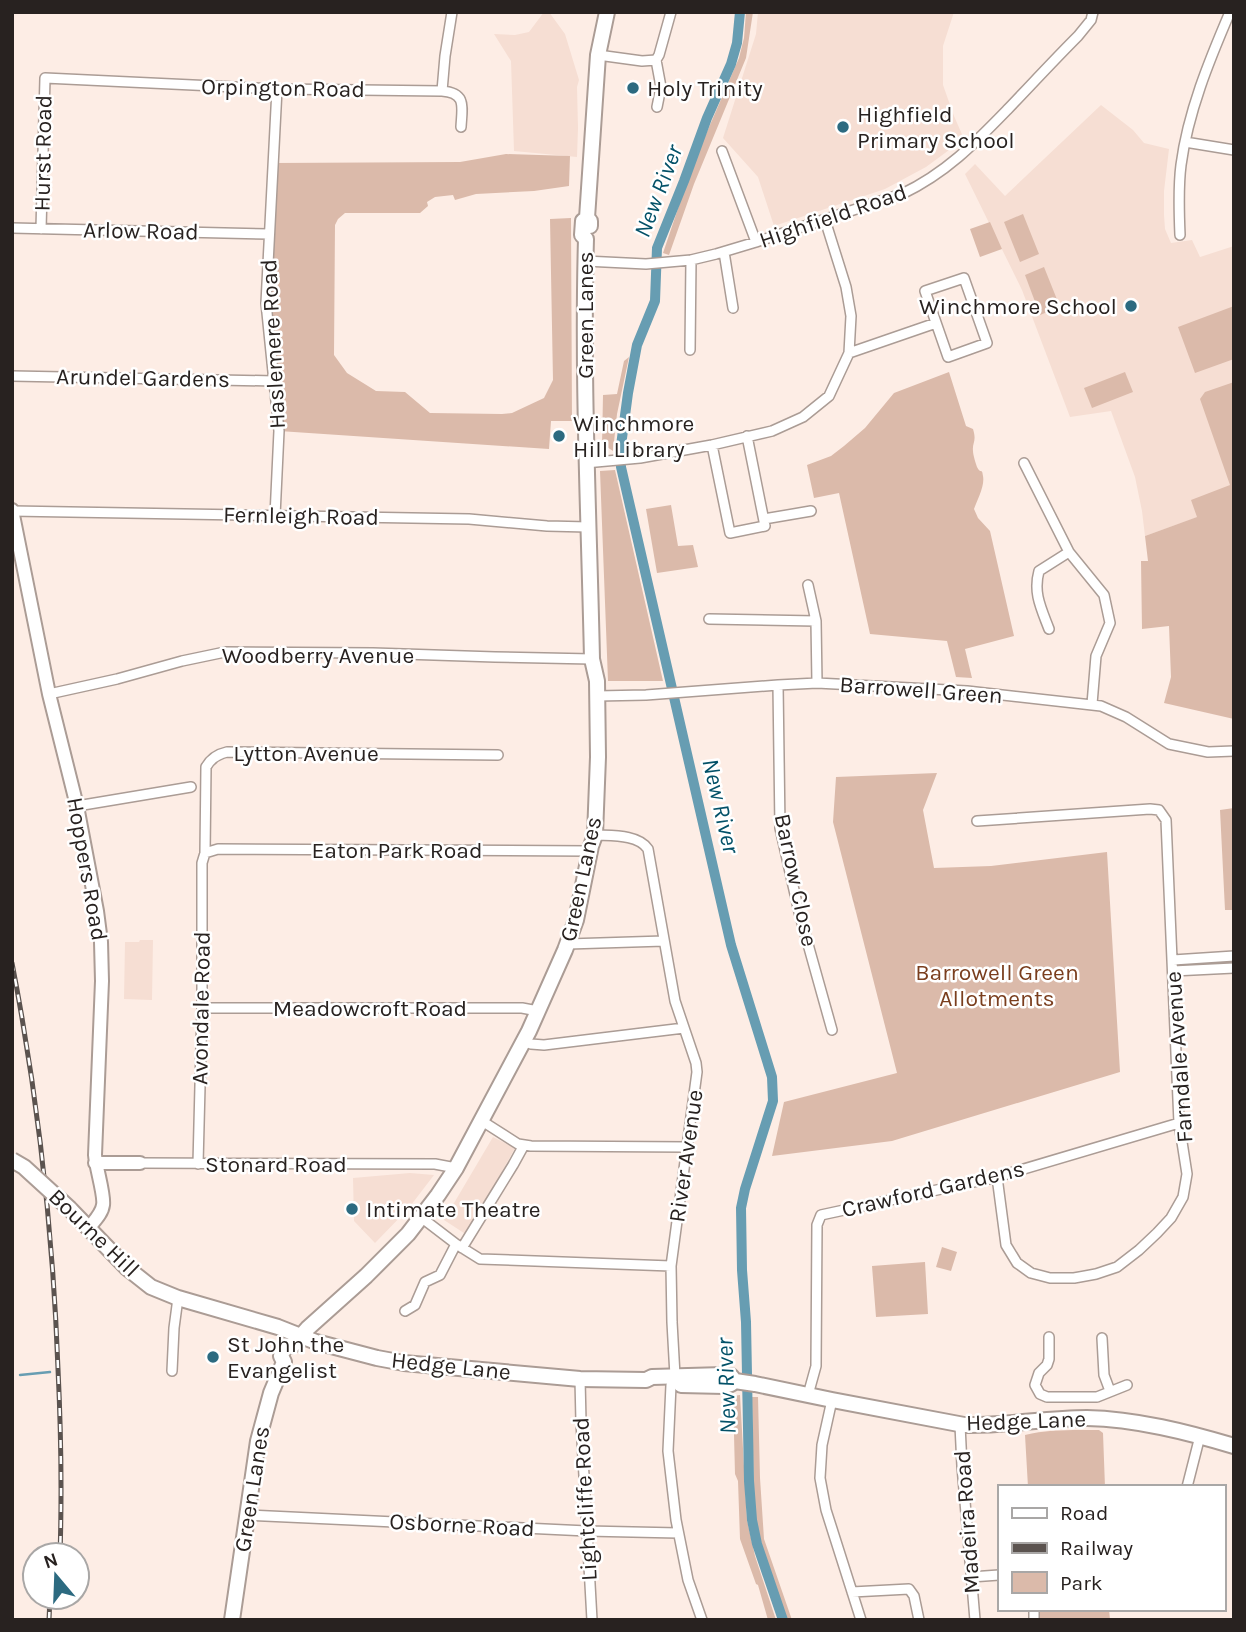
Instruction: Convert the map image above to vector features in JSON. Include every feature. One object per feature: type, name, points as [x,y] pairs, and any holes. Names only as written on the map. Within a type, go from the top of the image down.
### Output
[{"type":"main road","name":"Green Lanes","points":[[232,1620],[262,1422],[284,1362],[291,1360],[297,1341],[384,1259],[422,1218],[456,1168],[538,1011],[576,920],[595,835],[598,777],[597,681],[592,659],[585,463],[585,261],[586,239],[590,235],[590,221],[587,218],[598,55],[607,12]]},
{"type":"main road","name":"Bourne Hill","points":[[12,1160],[24,1167],[70,1209],[127,1268],[150,1287],[178,1298],[278,1327],[297,1341]]},
{"type":"main road","name":"Hedge Lane","points":[[297,1341],[404,1363],[580,1379],[646,1380],[652,1377],[673,1380],[731,1376],[736,1381],[960,1425],[985,1426],[1082,1418],[1125,1421],[1200,1436],[1234,1446]]},
{"type":"street","points":[[452,12],[442,91],[452,92],[463,103],[461,127]]},
{"type":"street","points":[[657,107],[661,88],[656,60],[671,12]]},
{"type":"street","name":"Highfield Road","points":[[585,261],[646,264],[691,260],[756,242],[902,194],[952,164],[1078,36],[1091,20],[1093,12]]},
{"type":"street","points":[[1180,235],[1179,187],[1185,142],[1202,83],[1230,12]]},
{"type":"street","points":[[598,55],[642,61],[656,60]]},
{"type":"street","name":"Orpington Road","points":[[44,78],[277,89],[442,91]]},
{"type":"street","name":"Hurst Road","points":[[41,229],[44,78]]},
{"type":"street","name":"Haslemere Road","points":[[275,516],[279,431],[266,303],[277,89]]},
{"type":"street","points":[[1185,142],[1234,150]]},
{"type":"street","points":[[722,151],[756,242]]},
{"type":"street","points":[[585,463],[640,458],[772,431],[803,417],[829,396],[849,353],[851,327],[849,302],[825,220]]},
{"type":"street","name":"Arlow Road","points":[[12,228],[269,234]]},
{"type":"street","points":[[724,252],[733,308]]},
{"type":"street","points":[[690,350],[691,260]]},
{"type":"street","points":[[964,278],[987,343],[948,357],[936,324],[925,291],[964,278]]},
{"type":"street","points":[[849,353],[936,324]]},
{"type":"street","name":"Arundel Gardens","points":[[12,376],[274,381]]},
{"type":"street","points":[[712,445],[730,533],[765,526],[747,436]]},
{"type":"street","points":[[1024,463],[1069,552],[1104,595],[1110,623],[1096,656],[1091,704]]},
{"type":"street","name":"Fernleigh Road","points":[[12,510],[470,519],[588,527]]},
{"type":"street","name":"Hoppers Road","points":[[12,510],[49,694],[77,806],[101,942],[103,981],[95,1163],[104,1202],[88,1229]]},
{"type":"street","points":[[764,519],[811,510]]},
{"type":"street","points":[[1049,629],[1035,585],[1039,571],[1069,552]]},
{"type":"street","points":[[808,585],[816,621],[817,683]]},
{"type":"street","points":[[709,619],[816,621]]},
{"type":"street","name":"Woodberry Avenue","points":[[49,694],[225,652],[592,659]]},
{"type":"street","name":"Barrowell Green","points":[[597,696],[817,683],[967,691],[1091,704],[1126,717],[1169,744],[1208,752],[1234,751]]},
{"type":"street","name":"Barrow Close","points":[[778,685],[780,828],[799,912],[832,1030]]},
{"type":"street","name":"Lytton Avenue","points":[[205,853],[206,767],[212,758],[225,752],[498,755]]},
{"type":"street","points":[[77,806],[191,787]]},
{"type":"street","name":"Farndale Avenue","points":[[977,821],[1150,809],[1159,810],[1166,820],[1180,1123],[1187,1174],[1183,1197],[1171,1218],[1139,1250],[1117,1267],[1096,1275],[1074,1278],[1050,1278],[1031,1273],[1017,1263],[1006,1245],[997,1177]]},
{"type":"street","name":"River Avenue","points":[[595,835],[631,838],[645,844],[650,855],[675,1001],[697,1072],[671,1266],[673,1380],[668,1451],[678,1533],[688,1580],[702,1620]]},
{"type":"street","name":"Eaton Park Road","points":[[205,853],[218,849],[590,851]]},
{"type":"street","name":"Avondale Road","points":[[193,1164],[202,1008],[202,863],[205,853]]},
{"type":"street","points":[[568,944],[664,941]]},
{"type":"street","points":[[1173,960],[1234,956]]},
{"type":"street","points":[[1173,971],[1234,968]]},
{"type":"street","name":"Meadowcroft Road","points":[[202,1008],[522,1008],[538,1011]]},
{"type":"street","points":[[523,1041],[537,1046],[684,1028]]},
{"type":"street","points":[[482,1121],[508,1139],[524,1145],[687,1147]]},
{"type":"street","name":"Crawford Gardens","points":[[808,1395],[816,1366],[817,1225],[821,1215],[997,1177],[1180,1123]]},
{"type":"street","points":[[405,1311],[415,1305],[425,1282],[440,1275],[524,1145]]},
{"type":"street","name":"Stonard Road","points":[[95,1163],[435,1164],[456,1168]]},
{"type":"street","points":[[422,1218],[480,1259],[671,1266]]},
{"type":"street","points":[[172,1371],[178,1298]]},
{"type":"street","points":[[1049,1337],[1049,1359],[1039,1373],[1035,1385],[1040,1394],[1047,1397],[1097,1397],[1127,1385]]},
{"type":"street","points":[[1102,1338],[1104,1375],[1111,1391]]},
{"type":"street","name":"Lightcliffe Road","points":[[580,1379],[592,1620]]},
{"type":"street","points":[[1082,1398],[1082,1418]]},
{"type":"street","points":[[832,1401],[822,1445],[820,1478],[826,1510],[861,1620]]},
{"type":"street","name":"Madeira Road","points":[[960,1425],[975,1620]]},
{"type":"street","points":[[1188,1485],[1200,1436]]},
{"type":"street","name":"Osborne Road","points":[[247,1515],[678,1533]]},
{"type":"street","points":[[971,1577],[998,1575]]},
{"type":"street","points":[[852,1592],[909,1589],[914,1597],[919,1620]]},
{"type":"shaded area","points":[[544,12],[549,12],[565,34],[579,80],[577,157],[514,151],[511,61],[494,34],[515,35],[529,32]]},
{"type":"shaded area","name":"Highfield Primary School","points":[[758,12],[954,12],[943,46],[943,85],[964,139],[926,167],[885,189],[774,226],[758,177],[723,138],[756,34]]},
{"type":"shaded area","name":"Winchmore School","points":[[1101,105],[1133,130],[1144,143],[1169,149],[1164,215],[1165,229],[1171,243],[1192,240],[1200,257],[1234,246],[1234,504],[1145,536],[1135,477],[1111,411],[1070,417],[1022,290],[965,174],[975,164],[1005,196]]},
{"type":"shaded area","points":[[153,940],[152,1000],[124,999],[125,942]]},
{"type":"shaded area","points":[[493,1137],[515,1148],[467,1235],[444,1220]]},
{"type":"shaded area","points":[[410,1173],[434,1175],[408,1209],[375,1243],[354,1221],[353,1178]]},
{"type":"green space","points":[[746,12],[753,12],[746,58],[694,184],[669,255],[663,253],[693,164],[739,58]]},
{"type":"green space","points":[[506,154],[570,156],[569,186],[476,194],[455,200],[453,195],[435,197],[427,202],[428,206],[420,213],[345,213],[338,219],[335,225],[334,355],[347,373],[376,391],[405,392],[430,413],[512,413],[544,398],[553,380],[550,219],[571,218],[572,421],[551,421],[549,449],[279,431],[268,261],[273,163],[460,162]]},
{"type":"green space","points":[[1023,214],[1039,254],[1020,262],[1004,222]]},
{"type":"green space","points":[[990,222],[1002,249],[980,257],[970,229]]},
{"type":"green space","points":[[1044,267],[1060,307],[1040,315],[1025,275]]},
{"type":"green space","points":[[1234,306],[1234,359],[1195,373],[1178,327]]},
{"type":"green space","points":[[629,357],[617,414],[613,451],[602,446],[603,395],[617,394],[624,361]]},
{"type":"green space","points":[[949,372],[966,426],[973,429],[974,433],[973,455],[983,480],[974,509],[990,531],[1014,636],[965,649],[972,678],[956,677],[947,641],[870,634],[839,493],[814,498],[807,465],[831,456],[844,446],[865,428],[894,393]]},
{"type":"green space","points":[[1125,372],[1133,392],[1092,408],[1084,388]]},
{"type":"green space","points":[[1234,382],[1234,719],[1164,703],[1171,677],[1169,626],[1142,629],[1141,561],[1148,561],[1145,536],[1197,517],[1191,500],[1230,485],[1200,399],[1205,392]]},
{"type":"green space","points":[[615,470],[663,681],[608,681],[600,471]]},
{"type":"green space","points":[[671,505],[678,546],[693,545],[698,567],[657,573],[646,509]]},
{"type":"green space","name":"Barrowell Green Allotments","points":[[937,773],[923,810],[934,868],[991,866],[1107,852],[1120,1072],[892,1141],[772,1156],[784,1102],[897,1073],[833,822],[836,777]]},
{"type":"green space","points":[[1234,808],[1234,910],[1225,910],[1220,810]]},
{"type":"green space","points":[[942,1247],[957,1252],[951,1271],[936,1267]]},
{"type":"green space","points":[[925,1262],[928,1314],[876,1317],[872,1266]]},
{"type":"green space","points":[[740,1395],[747,1520],[755,1556],[776,1620],[768,1620],[740,1539],[733,1396]]},
{"type":"green space","points":[[752,1397],[758,1397],[764,1539],[792,1620],[787,1620],[756,1521]]},
{"type":"green space","points":[[1099,1430],[1103,1433],[1105,1485],[1028,1485],[1025,1435],[1052,1431]]},
{"type":"green space","points":[[1036,1611],[1109,1611],[1110,1620],[1037,1620]]},
{"type":"waterway","name":"New River","points":[[740,12],[737,43],[731,64],[707,118],[657,248],[655,301],[637,345],[620,453],[621,467],[731,945],[772,1077],[773,1101],[741,1208],[742,1270],[752,1520],[757,1544],[783,1620]]},
{"type":"waterway","points":[[20,1375],[50,1372]]},
{"type":"railway","points":[[12,963],[37,1114],[52,1267],[60,1439],[60,1541]]},
{"type":"railway","points":[[49,1611],[49,1620]]},
{"type":"place","name":"Holy Trinity","points":[[633,88]]},
{"type":"place","name":"Highfield Primary School","points":[[843,127]]},
{"type":"place","name":"Winchmore School","points":[[1131,306]]},
{"type":"place","name":"Winchmore Hill Library","points":[[559,436]]},
{"type":"place","name":"Intimate Theatre","points":[[352,1209]]},
{"type":"place","name":"St John the Evangelist","points":[[213,1357]]}]
